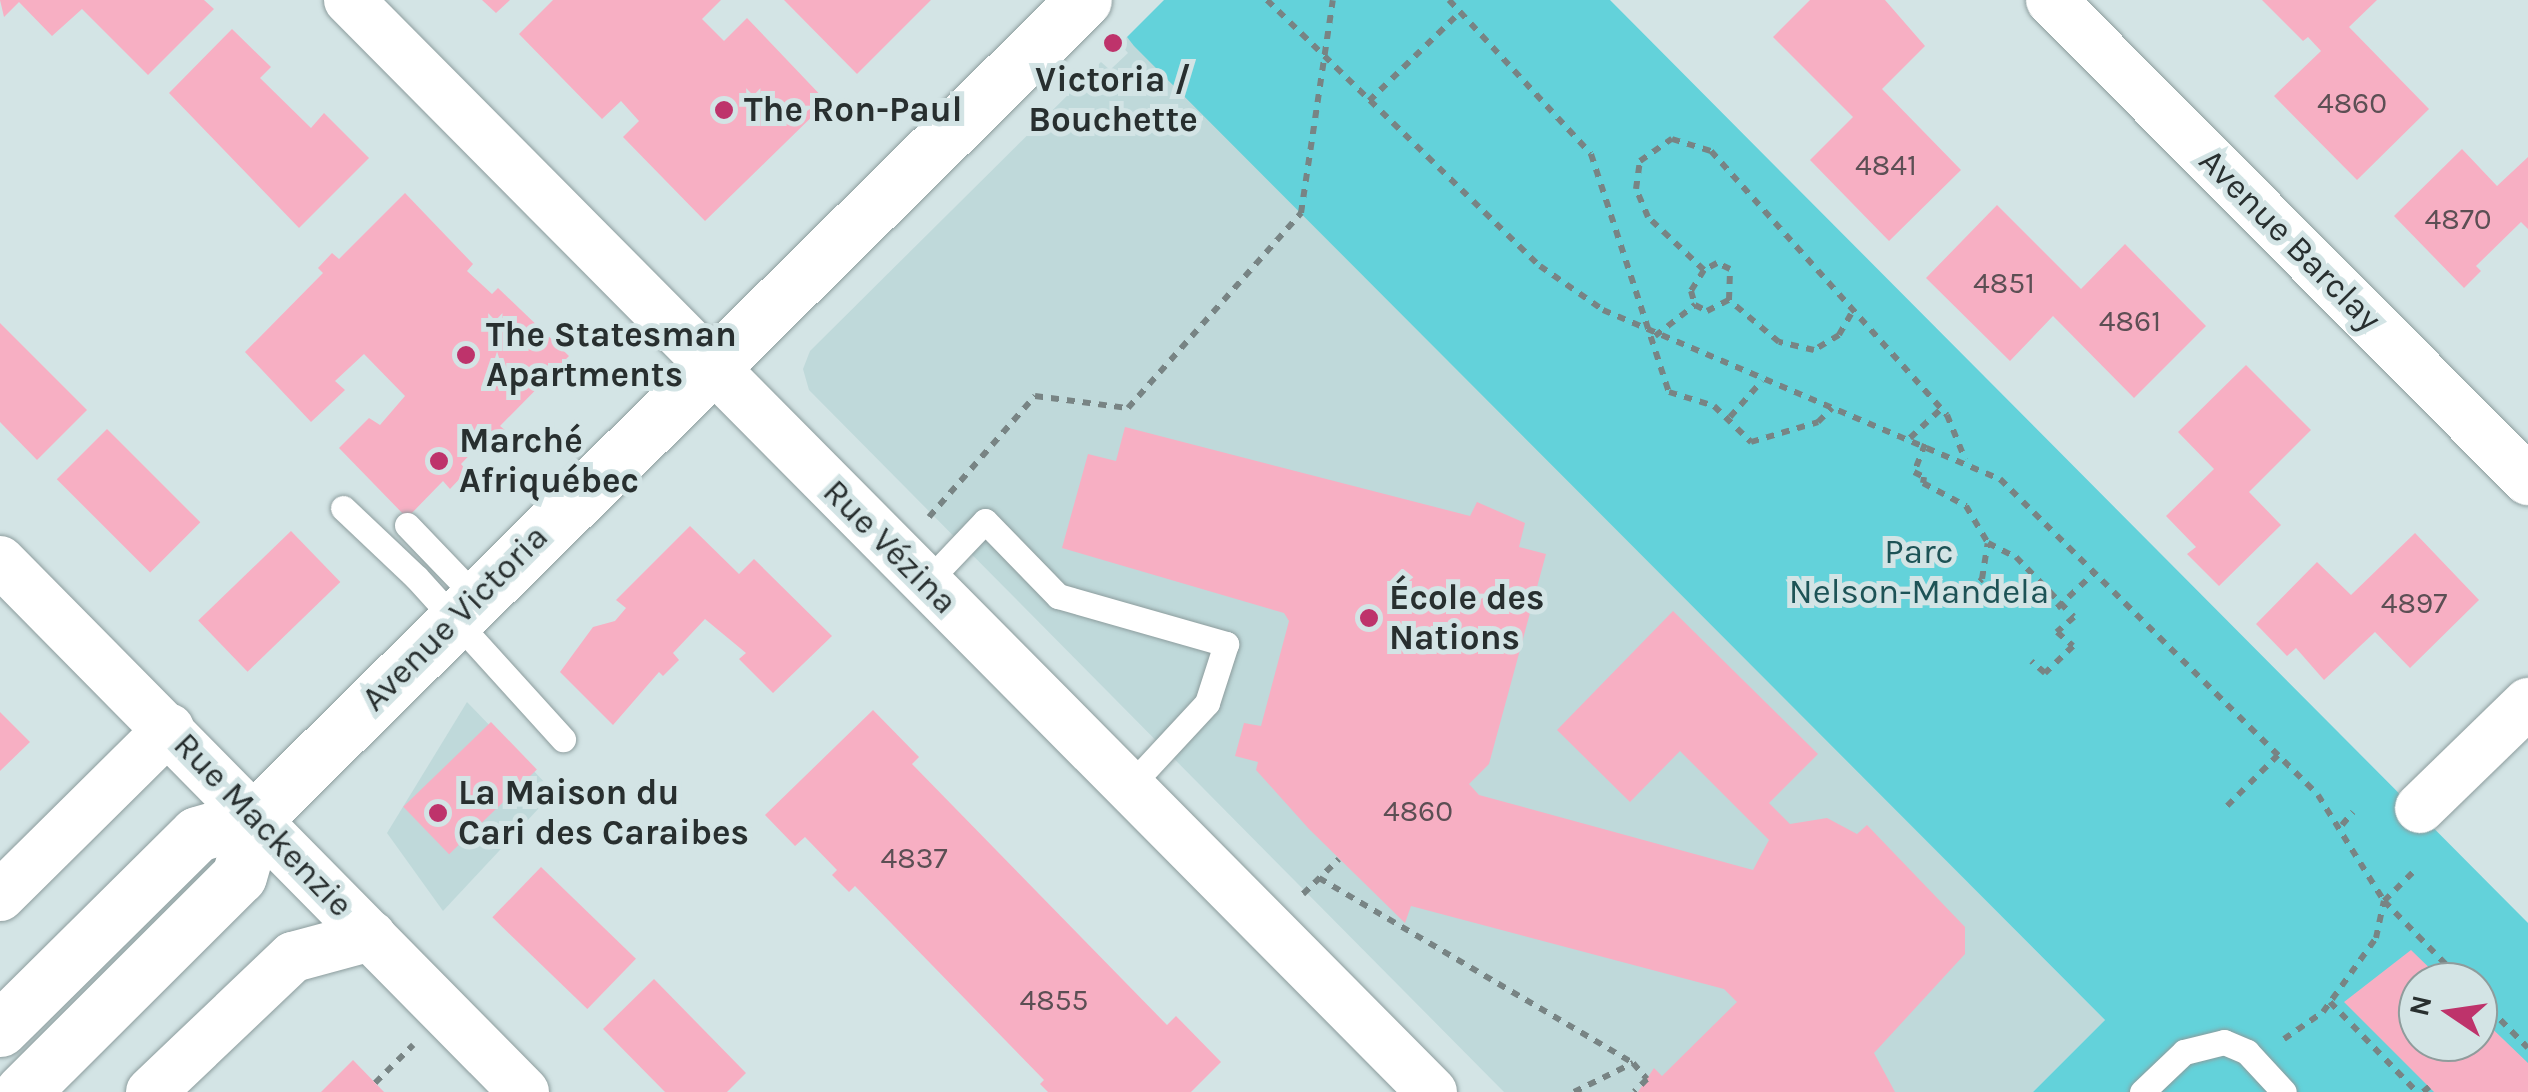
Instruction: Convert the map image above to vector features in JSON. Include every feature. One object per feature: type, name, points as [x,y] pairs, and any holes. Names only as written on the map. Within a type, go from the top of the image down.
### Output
[{"type":"street","name":"Rue Vézina","points":[[349,0],[1432,1092]]},
{"type":"street","name":"Avenue Victoria","points":[[22,1092],[239,876],[256,817],[1084,0]]},
{"type":"street","name":"Avenue Barclay","points":[[2052,0],[2528,480]]},
{"type":"street","name":"Rue Mackenzie","points":[[0,561],[524,1092]]},
{"type":"street","points":[[2420,808],[2528,704]]},
{"type":"street","points":[[0,896],[168,729]]},
{"type":"street","name":"Avenue Victoria","points":[[0,1029],[196,834],[256,817]]},
{"type":"street","points":[[151,1092],[293,957],[371,936]]},
{"type":"lane","points":[[343,508],[465,608]]},
{"type":"lane","points":[[927,582],[985,522],[1058,596],[1226,644],[1207,703],[1129,787]]},
{"type":"lane","points":[[407,525],[563,739]]},
{"type":"lane","points":[[2142,1092],[2184,1052],[2224,1042],[2247,1052],[2284,1092]]},
{"type":"path","points":[[1267,0],[1540,266],[1654,336],[1966,460],[2000,479],[2342,825],[2384,901],[2444,962]]},
{"type":"path","points":[[929,517],[1035,396],[1128,408],[1301,213],[1333,0]]},
{"type":"path","points":[[1449,0],[1457,16],[1591,154],[1654,336],[1669,392],[1698,397],[1729,418],[1751,442],[1818,422],[1832,408]]},
{"type":"path","points":[[1369,101],[1457,16]]},
{"type":"path","points":[[1704,270],[1648,216],[1636,189],[1640,161],[1672,139],[1711,151],[1835,282],[1851,314],[1958,430],[1966,460]]},
{"type":"path","points":[[1724,264],[1735,270],[1729,300],[1707,311],[1695,305],[1691,291],[1704,270],[1724,264]]},
{"type":"path","points":[[1729,300],[1779,342],[1804,352],[1839,335],[1851,314]]},
{"type":"path","points":[[1654,336],[1695,305]]},
{"type":"path","points":[[1729,418],[1762,381]]},
{"type":"path","points":[[1910,438],[1941,409]]},
{"type":"path","points":[[1922,493],[1924,477],[1914,472],[1925,444]]},
{"type":"path","points":[[1923,483],[1966,506],[1988,543],[2016,557],[2059,606],[2074,616],[2057,632],[2073,646],[2045,673],[2032,661]]},
{"type":"path","points":[[1957,604],[1982,579],[1988,543]]},
{"type":"path","points":[[2059,606],[2096,572]]},
{"type":"path","points":[[2228,806],[2278,756]]},
{"type":"path","points":[[2342,825],[2354,812]]},
{"type":"path","points":[[1304,894],[1339,859]]},
{"type":"path","points":[[2272,1047],[2330,1002],[2376,938],[2384,901],[2413,872]]},
{"type":"path","points":[[1319,878],[1633,1064],[1647,1079],[1634,1092]]},
{"type":"path","points":[[2330,1002],[2423,1090]]},
{"type":"path","points":[[2498,1017],[2528,1048]]},
{"type":"path","points":[[375,1082],[416,1042]]},
{"type":"path","points":[[1574,1092],[1633,1064]]},
{"type":"shaded area","name":"École des Nations","points":[[1127,37],[2105,1020],[2033,1092],[1504,1092],[809,390],[803,369],[810,351],[1101,62],[1110,70],[1128,53],[1120,44]]},
{"type":"shaded area","points":[[467,702],[554,792],[443,911],[387,833]]},
{"type":"green space","name":"Parc Nelson-Mandela","points":[[1164,0],[1610,0],[2528,923],[2528,1092],[2033,1092],[2105,1020],[1127,37]]},
{"type":"building","points":[[0,0],[204,0],[214,9],[148,75],[82,9],[52,36],[19,2],[4,17]]},
{"type":"building","points":[[482,0],[510,0],[496,13]]},
{"type":"building","name":"The Ron-Paul","points":[[553,0],[721,0],[702,19],[724,41],[747,18],[827,102],[705,221],[623,137],[639,121],[621,101],[602,119],[519,34]]},
{"type":"building","points":[[784,0],[931,0],[857,74]]},
{"type":"building","points":[[1810,0],[1885,0],[1925,46],[1882,89],[1961,170],[1889,241],[1810,160],[1853,117],[1773,37]]},
{"type":"building","points":[[2262,0],[2377,0],[2349,27],[2429,109],[2357,180],[2274,96],[2321,51],[2308,37],[2303,41]]},
{"type":"building","points":[[232,29],[271,67],[260,78],[311,128],[324,113],[369,158],[299,228],[169,93]]},
{"type":"building","points":[[2462,149],[2497,186],[2528,157],[2528,229],[2521,222],[2476,266],[2481,271],[2464,288],[2394,216]]},
{"type":"building","name":"The Statesman Apartments","points":[[405,193],[473,264],[467,271],[492,294],[498,288],[569,356],[500,426],[506,431],[492,446],[486,438],[461,464],[467,471],[450,489],[443,481],[407,518],[339,448],[369,418],[380,425],[405,396],[364,354],[335,381],[345,390],[311,422],[245,352],[323,273],[318,268],[332,253],[339,259]]},
{"type":"building","points":[[1997,205],[2081,289],[2125,244],[2206,326],[2134,398],[2053,316],[2010,361],[1926,278]]},
{"type":"building","points":[[0,323],[87,410],[37,460],[0,422]]},
{"type":"building","points":[[2246,365],[2311,430],[2249,492],[2281,525],[2219,586],[2187,554],[2196,547],[2166,516],[2214,469],[2178,432]]},
{"type":"building","points":[[1125,427],[1470,516],[1477,502],[1525,523],[1519,547],[1546,554],[1489,764],[1469,784],[1479,795],[1753,870],[1769,840],[1680,751],[1630,802],[1557,730],[1673,611],[1818,754],[1769,803],[1790,824],[1827,818],[1857,834],[1867,825],[1965,927],[1965,954],[1874,1053],[1895,1092],[1638,1092],[1654,1068],[1662,1076],[1737,1002],[1724,989],[1411,906],[1405,923],[1309,829],[1256,770],[1258,762],[1235,756],[1244,723],[1261,726],[1289,621],[1284,613],[1062,548],[1088,454],[1116,461]]},
{"type":"building","points":[[107,429],[200,522],[150,573],[57,479]]},
{"type":"building","points":[[690,526],[739,574],[754,559],[832,636],[773,693],[739,659],[746,653],[705,619],[673,653],[679,660],[663,676],[659,672],[613,725],[560,672],[593,627],[615,621],[626,608],[616,600]]},
{"type":"building","points":[[291,531],[340,582],[248,672],[198,621]]},
{"type":"building","points":[[2415,533],[2479,600],[2410,668],[2375,632],[2324,680],[2296,648],[2287,656],[2256,624],[2317,562],[2351,595]]},
{"type":"building","points":[[873,710],[919,757],[912,764],[1167,1025],[1176,1016],[1221,1062],[1191,1092],[1048,1092],[1040,1084],[1044,1080],[855,886],[849,892],[832,875],[837,870],[805,837],[795,846],[765,815]]},
{"type":"building","points":[[0,712],[30,742],[0,771]]},
{"type":"building","points":[[491,722],[537,769],[449,854],[403,807]]},
{"type":"building","points":[[541,867],[636,959],[587,1009],[492,917]]},
{"type":"building","points":[[2411,950],[2423,962],[2398,962],[2398,1056],[2344,1002]]},
{"type":"building","points":[[654,979],[746,1073],[727,1092],[665,1092],[603,1029]]},
{"type":"building","points":[[2498,1034],[2528,1063],[2528,1092],[2434,1092],[2404,1062],[2498,1062]]},
{"type":"building","points":[[353,1060],[384,1092],[321,1092]]},
{"type":"place","name":"Victoria / Bouchette","points":[[1113,43]]},
{"type":"place","name":"The Ron-Paul","points":[[724,110]]},
{"type":"place","name":"The Statesman Apartments","points":[[466,355]]},
{"type":"place","name":"Marché Afriquébec","points":[[439,461]]},
{"type":"place","name":"École des Nations","points":[[1369,618]]},
{"type":"place","name":"La Maison du Cari des Caraibes","points":[[438,813]]}]
